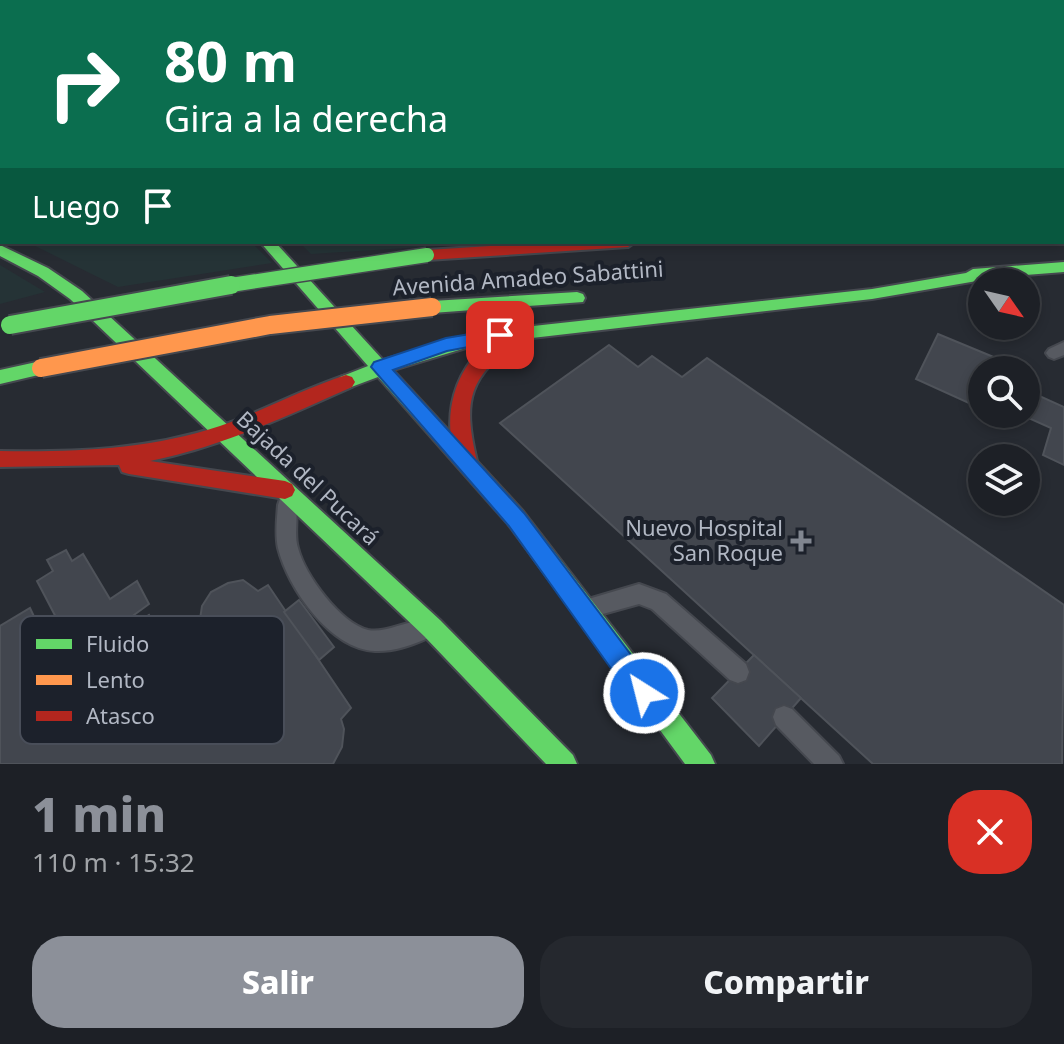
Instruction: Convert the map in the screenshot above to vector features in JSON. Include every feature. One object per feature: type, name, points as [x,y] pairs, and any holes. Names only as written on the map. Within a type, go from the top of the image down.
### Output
[{"type":"main road","points":[[267,244],[467,461],[516,519],[644,693],[702,764]]},
{"type":"main road","name":"Avenida Amadeo Sabattini","points":[[5,326],[196,290],[427,255],[597,244]]},
{"type":"main road","name":"Bajada del Pucará","points":[[0,250],[43,272],[76,295],[432,628],[564,764]]},
{"type":"main road","points":[[1040,269],[1064,267]]},
{"type":"main road","points":[[784,285],[968,274]]},
{"type":"main road","points":[[96,460],[178,447],[380,367],[446,345],[522,332],[872,294],[968,278]]},
{"type":"main road","name":"Avenida Amadeo Sabattini","points":[[0,377],[270,325],[432,307],[600,296]]},
{"type":"main road","points":[[467,461],[455,409],[462,388],[472,367],[494,348],[522,332]]},
{"type":"main road","points":[[0,459],[96,460],[286,490]]},
{"type":"lane","points":[[286,490],[289,552],[310,594],[348,633],[366,640],[381,641],[432,628]]},
{"type":"lane","points":[[583,609],[639,594],[659,601],[738,672]]},
{"type":"lane","points":[[784,717],[831,764]]},
{"type":"shaded area","points":[[31,244],[253,244],[272,263],[118,287]]},
{"type":"shaded area","points":[[301,244],[472,244],[311,254]]},
{"type":"shaded area","points":[[0,265],[45,292],[0,304]]},
{"type":"building","points":[[938,334],[991,356],[968,356],[968,403],[916,379]]},
{"type":"building","name":"Nuevo Hospital San Roque","points":[[609,345],[638,367],[652,356],[682,377],[707,358],[1064,605],[1062,764],[873,764],[500,423]]},
{"type":"building","points":[[1040,396],[1064,407],[1064,465],[1043,455],[1051,428],[1040,423]]},
{"type":"building","points":[[66,550],[72,561],[83,554],[110,599],[137,581],[149,604],[133,616],[55,616],[37,581],[53,571],[47,560]]},
{"type":"building","points":[[243,580],[258,591],[268,585],[351,708],[341,719],[344,729],[342,747],[333,764],[0,764],[0,626],[30,608],[34,616],[20,616],[20,744],[284,744],[284,616],[200,616],[202,606],[211,592],[228,583]]},
{"type":"building","points":[[299,600],[334,647],[319,660],[284,612]]},
{"type":"building","points":[[754,655],[801,698],[759,746],[712,698]]},
{"type":"traffic: fast","points":[[269,244],[515,517],[702,764]]},
{"type":"traffic: fast","points":[[0,250],[43,272],[76,295],[432,628],[564,764]]},
{"type":"traffic: fast","points":[[10,325],[196,290],[427,255]]},
{"type":"traffic: fast","points":[[1040,269],[1064,267]]},
{"type":"traffic: fast","points":[[346,382],[401,360],[479,338],[872,294],[968,278]]},
{"type":"traffic: fast","points":[[432,307],[577,298]]},
{"type":"traffic: fast","points":[[0,377],[41,368]]},
{"type":"traffic: jam","points":[[427,255],[597,244]]},
{"type":"traffic: jam","points":[[467,461],[459,419],[464,388],[482,361],[516,335]]},
{"type":"traffic: jam","points":[[0,459],[97,459],[154,452],[228,431],[346,382]]},
{"type":"traffic: jam","points":[[129,466],[285,490]]},
{"type":"traffic: slow","points":[[41,368],[270,325],[432,307]]},
{"type":"place","name":"Nuevo Hospital San Roque","points":[[801,541]]},
{"type":"route","points":[[500,335],[446,345],[380,367],[516,519],[644,693]]}]
